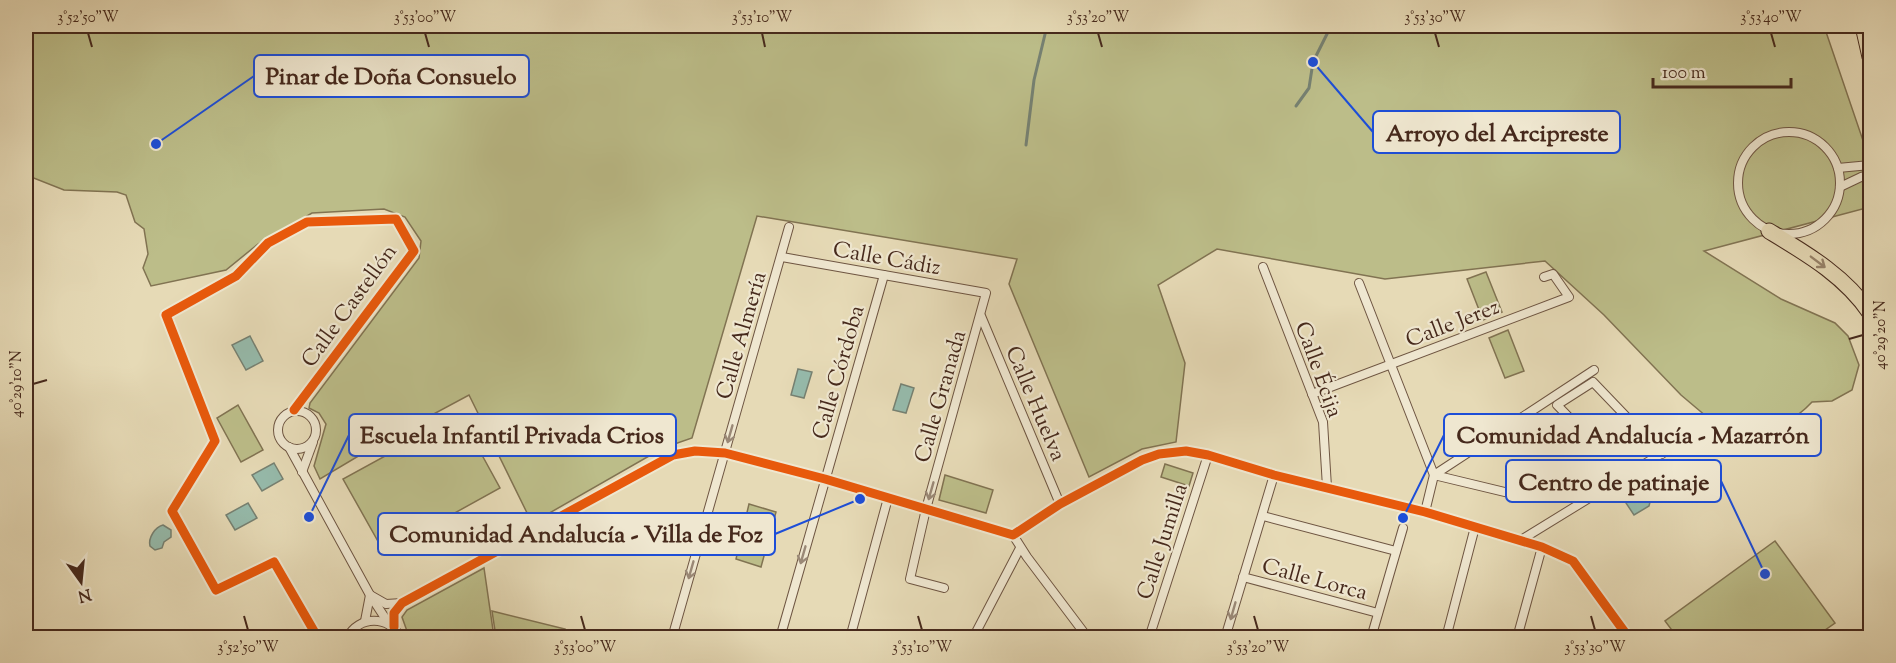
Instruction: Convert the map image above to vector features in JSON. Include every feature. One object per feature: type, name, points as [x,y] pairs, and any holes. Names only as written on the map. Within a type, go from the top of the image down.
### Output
[{"type":"highway","points":[[1863,26],[1870,57]]},
{"type":"highway","points":[[1769,231],[1813,257],[1845,282],[1870,313]]},
{"type":"street","points":[[1794,132],[1808,136],[1832,154],[1838,168],[1840,187],[1836,203],[1827,217],[1815,228],[1799,234],[1783,234],[1769,231],[1746,213],[1737,185],[1744,158],[1753,146],[1779,133],[1794,132]]},
{"type":"street","points":[[1838,168],[1870,165]]},
{"type":"street","points":[[1840,187],[1870,175]]},
{"type":"street","name":"Calle Castellón","points":[[294,410],[414,251],[396,219],[307,222],[268,243],[236,276],[166,315],[215,441],[172,511],[216,590],[274,562],[318,638]]},
{"type":"street","name":"Calle Almería","points":[[672,638],[789,228]]},
{"type":"street","name":"Calle Cádiz","points":[[782,257],[986,293]]},
{"type":"street","name":"Calle Écija","points":[[1263,267],[1323,422],[1327,487]]},
{"type":"street","name":"Calle Jerez","points":[[1312,394],[1569,297],[1553,274],[1544,277]]},
{"type":"street","name":"Calle Córdoba","points":[[780,638],[884,275]]},
{"type":"street","points":[[1359,283],[1434,475],[1425,512]]},
{"type":"street","name":"Calle Granada","points":[[944,588],[910,579],[926,509],[986,293]]},
{"type":"street","name":"Calle Huelva","points":[[981,316],[1060,504]]},
{"type":"street","points":[[1434,475],[1594,370]]},
{"type":"street","points":[[1594,443],[1557,405],[1593,382],[1662,454]]},
{"type":"street","points":[[302,472],[314,440],[317,429],[315,420],[305,412],[294,410],[284,415],[279,423],[278,434],[282,442],[296,449],[305,448],[314,440]]},
{"type":"street","points":[[1521,540],[1703,429]]},
{"type":"street","points":[[289,447],[370,595],[401,638]]},
{"type":"street","points":[[370,595],[386,604],[402,603],[673,455],[695,451],[725,453],[825,479],[1013,535],[1020,548],[1088,638]]},
{"type":"street","points":[[1013,535],[1060,504],[1142,460],[1159,454],[1186,451],[1425,512],[1542,547],[1573,561],[1629,638]]},
{"type":"street","name":"Calle Jumilla","points":[[1149,638],[1208,455]]},
{"type":"street","points":[[1225,638],[1274,475]]},
{"type":"street","points":[[1434,475],[1530,498]]},
{"type":"street","points":[[850,638],[888,498]]},
{"type":"street","points":[[1263,516],[1396,551]]},
{"type":"street","points":[[1446,638],[1475,527]]},
{"type":"street","points":[[1371,638],[1403,528]]},
{"type":"street","points":[[1517,638],[1542,547]]},
{"type":"street","points":[[973,638],[1020,548]]},
{"type":"street","name":"Calle Lorca","points":[[1243,577],[1378,613]]},
{"type":"street","points":[[365,621],[370,595]]},
{"type":"street","points":[[392,626],[394,614],[402,603]]},
{"type":"street","points":[[347,638],[357,625],[365,621],[382,621],[392,626]]},
{"type":"green space","points":[[26,26],[1824,26],[1870,161],[1870,207],[1704,251],[1781,299],[1835,323],[1848,336],[1859,365],[1852,390],[1832,401],[1812,402],[1787,422],[1739,444],[1681,395],[1604,315],[1545,261],[1385,279],[1217,249],[1158,285],[1185,363],[1176,442],[1142,449],[1089,477],[1009,284],[1017,259],[757,216],[692,438],[663,448],[532,523],[469,395],[387,439],[320,479],[314,466],[326,424],[319,413],[309,408],[310,403],[419,258],[421,241],[405,217],[384,209],[312,213],[258,244],[226,270],[151,286],[143,268],[148,254],[144,229],[135,222],[126,195],[117,192],[64,190],[26,175]]},
{"type":"green space","points":[[1486,272],[1502,312],[1483,320],[1467,279]]},
{"type":"green space","points":[[1508,330],[1524,371],[1505,378],[1489,338]]},
{"type":"green space","points":[[238,405],[263,450],[241,462],[217,418]]},
{"type":"green space","points":[[460,415],[500,488],[384,552],[343,479]]},
{"type":"green space","points":[[1165,464],[1193,473],[1189,486],[1161,477]]},
{"type":"green space","points":[[945,475],[993,490],[986,513],[939,500]]},
{"type":"green space","points":[[749,504],[776,512],[761,567],[736,559]]},
{"type":"green space","points":[[1775,541],[1835,623],[1815,637],[1677,637],[1665,621]]},
{"type":"green space","points":[[484,568],[494,637],[411,638],[402,617],[407,610]]},
{"type":"green space","points":[[492,611],[565,629],[562,637],[496,637]]},
{"type":"shaded area","points":[[250,336],[263,361],[246,370],[232,345]]},
{"type":"shaded area","points":[[798,369],[812,372],[804,398],[791,395]]},
{"type":"shaded area","points":[[901,384],[914,388],[906,413],[893,410]]},
{"type":"shaded area","points":[[274,463],[283,479],[262,491],[252,475]]},
{"type":"shaded area","points":[[1631,491],[1635,494],[1632,499],[1634,501],[1645,495],[1651,498],[1649,506],[1634,515],[1622,497],[1624,493]]},
{"type":"shaded area","points":[[248,503],[257,518],[235,530],[226,515]]},
{"type":"shaded area","points":[[163,525],[171,530],[171,537],[164,542],[162,548],[155,550],[150,546],[151,536]]},
{"type":"waterway","points":[[1026,145],[1034,80],[1047,26]]},
{"type":"waterway","points":[[1296,106],[1309,88],[1313,62],[1331,26]]},
{"type":"cycle path","points":[[294,410],[414,251],[396,219],[307,222],[268,243],[236,276],[166,315],[215,441],[172,511],[216,590],[274,562],[318,638]]},
{"type":"cycle path","points":[[394,627],[394,613],[402,603],[673,455],[695,451],[725,453],[825,479],[1013,535],[1060,504],[1142,460],[1159,454],[1186,451],[1425,512],[1542,547],[1573,561],[1629,638]]},
{"type":"place","name":"Arroyo del Arcipreste","points":[[1313,62]]},
{"type":"place","name":"Pinar de Doña Consuelo","points":[[156,144]]},
{"type":"place","name":"Comunidad Andalucía - Villa de Foz","points":[[860,499]]},
{"type":"place","name":"Escuela Infantil Privada Crios","points":[[309,517]]},
{"type":"place","name":"Comunidad Andalucía - Mazarrón","points":[[1403,518]]},
{"type":"place","name":"Centro de patinaje","points":[[1765,574]]}]
